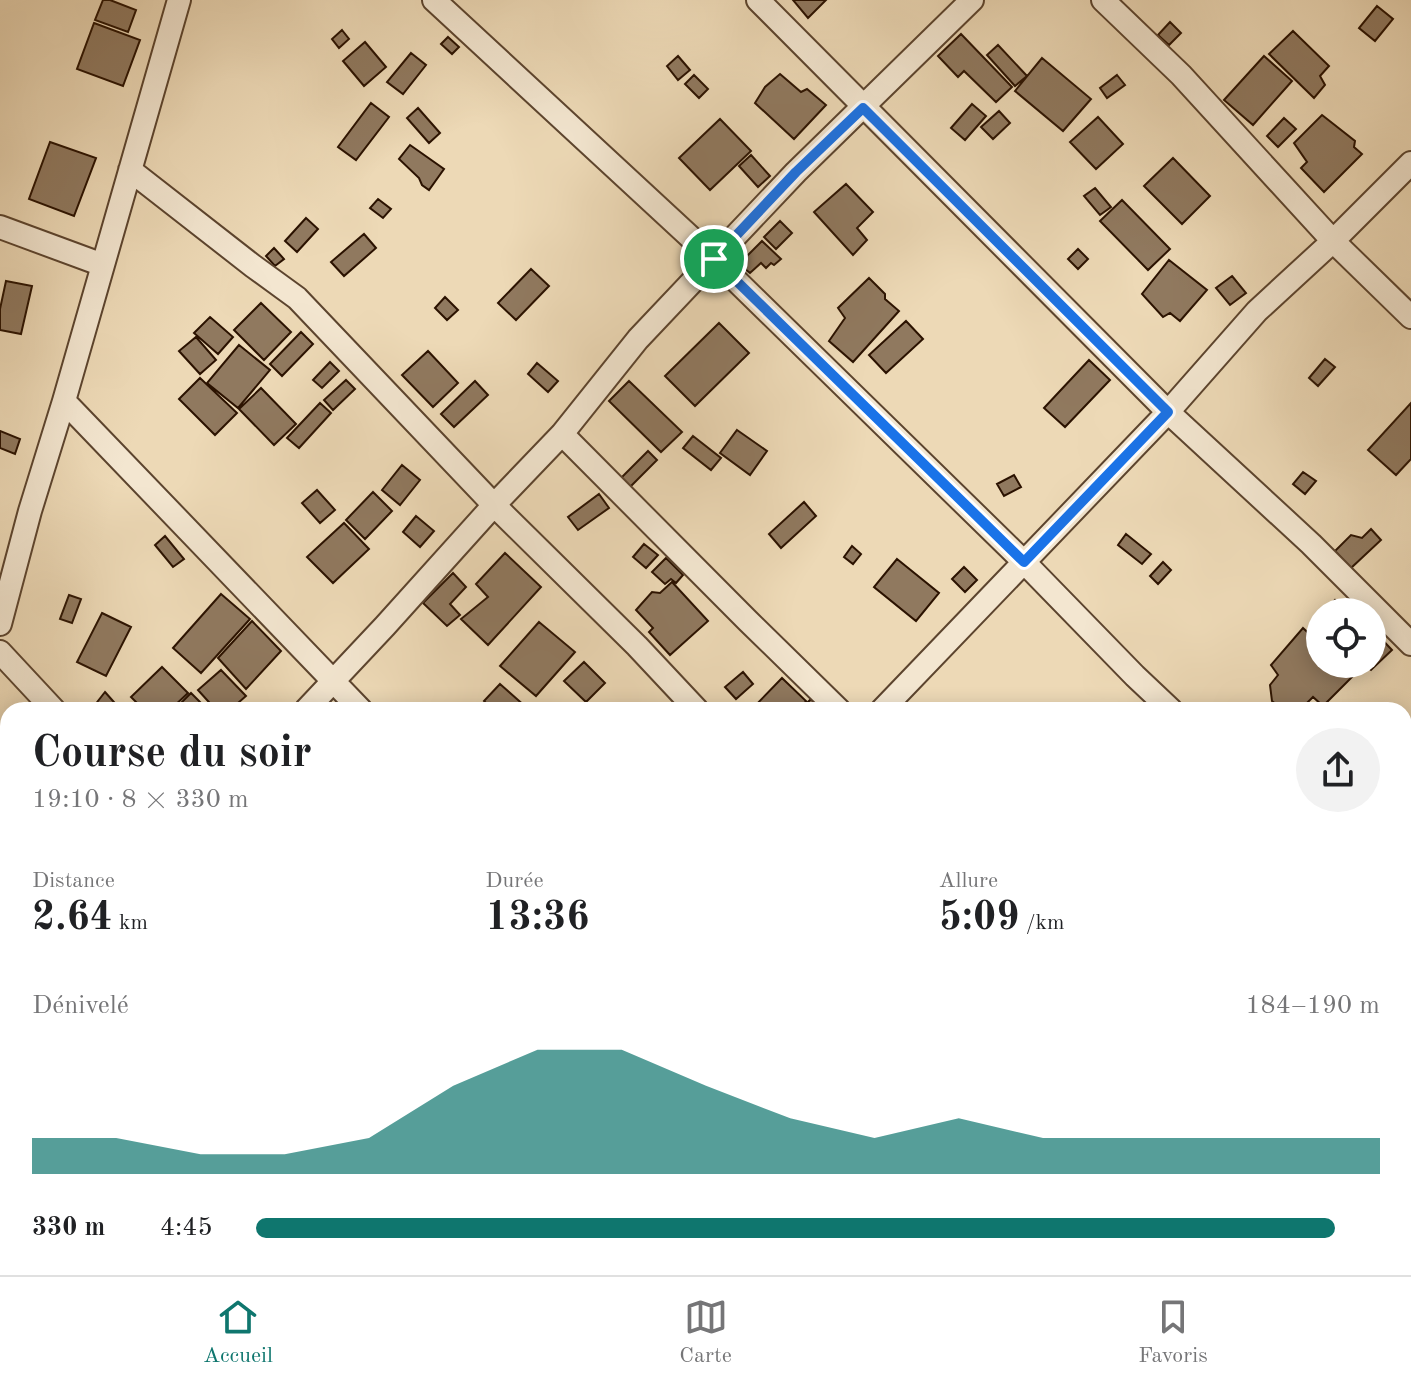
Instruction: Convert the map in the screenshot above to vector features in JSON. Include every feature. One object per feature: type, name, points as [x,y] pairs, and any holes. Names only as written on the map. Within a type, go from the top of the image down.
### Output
[{"type":"street","points":[[0,624],[179,0]]},
{"type":"street","points":[[434,0],[714,259],[1163,702]]},
{"type":"street","points":[[758,0],[1168,412],[1311,544],[1411,644]]},
{"type":"street","points":[[313,702],[562,434],[638,339],[796,172],[972,0]]},
{"type":"street","points":[[1103,0],[1181,75],[1333,241],[1411,317]]},
{"type":"street","points":[[890,702],[1168,412],[1257,311],[1411,163]]},
{"type":"street","points":[[130,170],[297,298],[494,505],[690,702]]},
{"type":"street","points":[[0,227],[103,265]]},
{"type":"street","points":[[64,401],[353,702]]},
{"type":"street","points":[[562,434],[831,702]]},
{"type":"street","points":[[0,652],[47,702]]},
{"type":"building","points":[[103,0],[136,10],[128,32],[95,20]]},
{"type":"building","points":[[793,0],[826,0],[808,18]]},
{"type":"building","points":[[1377,6],[1393,19],[1375,41],[1359,28]]},
{"type":"building","points":[[1170,22],[1181,33],[1169,45],[1158,35]]},
{"type":"building","points":[[94,23],[140,40],[123,86],[77,69]]},
{"type":"building","points":[[342,30],[349,39],[339,48],[332,39]]},
{"type":"building","points":[[1293,31],[1329,66],[1320,76],[1325,85],[1314,98],[1269,54]]},
{"type":"building","points":[[961,34],[1012,87],[996,102],[964,71],[958,77],[938,56]]},
{"type":"building","points":[[448,37],[459,47],[452,54],[441,44]]},
{"type":"building","points":[[365,42],[386,67],[364,86],[343,61]]},
{"type":"building","points":[[998,45],[1027,76],[1015,86],[987,55]]},
{"type":"building","points":[[411,53],[426,65],[403,94],[387,82]]},
{"type":"building","points":[[678,56],[690,70],[678,80],[667,66]]},
{"type":"building","points":[[1264,56],[1292,81],[1253,125],[1224,100]]},
{"type":"building","points":[[1042,58],[1091,99],[1063,131],[1015,91]]},
{"type":"building","points":[[780,74],[801,92],[807,89],[826,105],[794,139],[755,103],[765,87]]},
{"type":"building","points":[[694,75],[708,89],[699,98],[685,84]]},
{"type":"building","points":[[1117,75],[1125,85],[1107,98],[1100,88]]},
{"type":"building","points":[[371,103],[389,117],[356,160],[338,147]]},
{"type":"building","points":[[972,104],[986,116],[965,140],[951,128]]},
{"type":"building","points":[[418,108],[440,133],[429,143],[407,118]]},
{"type":"building","points":[[999,111],[1010,123],[993,139],[981,127]]},
{"type":"building","points":[[1322,115],[1355,141],[1354,147],[1362,154],[1324,192],[1301,168],[1307,162],[1294,143]]},
{"type":"building","points":[[1098,117],[1123,144],[1096,169],[1070,142]]},
{"type":"building","points":[[1284,118],[1296,129],[1278,147],[1267,136]]},
{"type":"building","points":[[720,119],[751,151],[710,190],[679,158]]},
{"type":"building","points":[[50,142],[96,158],[74,216],[29,199]]},
{"type":"building","points":[[410,145],[444,169],[429,190],[399,159]]},
{"type":"building","points":[[751,155],[770,176],[758,187],[739,166]]},
{"type":"building","points":[[1173,158],[1210,196],[1182,224],[1144,186]]},
{"type":"building","points":[[846,184],[873,212],[857,228],[867,240],[853,255],[814,212]]},
{"type":"building","points":[[1095,188],[1111,207],[1100,215],[1084,196]]},
{"type":"building","points":[[378,199],[391,209],[383,218],[370,208]]},
{"type":"building","points":[[1122,200],[1170,249],[1148,270],[1100,221]]},
{"type":"building","points":[[306,218],[318,229],[297,252],[285,241]]},
{"type":"building","points":[[780,221],[792,233],[776,249],[764,237]]},
{"type":"building","points":[[364,234],[376,248],[344,276],[331,262]]},
{"type":"building","points":[[762,241],[781,259],[766,268],[761,263],[750,273],[739,264]]},
{"type":"building","points":[[274,248],[284,259],[275,266],[266,256]]},
{"type":"building","points":[[1078,249],[1088,259],[1078,269],[1068,259]]},
{"type":"building","points":[[1169,260],[1207,290],[1180,321],[1170,313],[1163,317],[1142,294]]},
{"type":"building","points":[[531,269],[549,286],[516,320],[498,303]]},
{"type":"building","points":[[1232,276],[1246,293],[1230,305],[1216,288]]},
{"type":"building","points":[[869,278],[899,311],[853,362],[829,341],[845,318],[838,308]]},
{"type":"building","points":[[6,281],[32,286],[21,334],[0,330],[0,309]]},
{"type":"building","points":[[445,297],[458,310],[447,320],[435,308]]},
{"type":"building","points":[[261,303],[291,332],[264,360],[234,330]]},
{"type":"building","points":[[210,317],[233,337],[218,354],[194,333]]},
{"type":"building","points":[[906,321],[923,339],[886,373],[869,355]]},
{"type":"building","points":[[719,323],[749,353],[695,406],[665,376]]},
{"type":"building","points":[[301,332],[313,344],[282,376],[270,364]]},
{"type":"building","points":[[196,337],[216,360],[200,374],[179,351]]},
{"type":"building","points":[[239,345],[270,370],[238,408],[207,383]]},
{"type":"building","points":[[428,351],[458,383],[433,407],[402,375]]},
{"type":"building","points":[[1325,359],[1335,367],[1318,386],[1309,378]]},
{"type":"building","points":[[1089,360],[1110,380],[1065,427],[1044,408]]},
{"type":"building","points":[[330,362],[339,371],[322,388],[313,380]]},
{"type":"building","points":[[537,363],[558,381],[548,392],[528,374]]},
{"type":"building","points":[[200,378],[237,413],[215,435],[179,399]]},
{"type":"building","points":[[346,380],[355,389],[333,410],[324,400]]},
{"type":"building","points":[[475,381],[488,395],[454,427],[441,414]]},
{"type":"building","points":[[629,381],[682,432],[661,452],[609,401]]},
{"type":"building","points":[[261,388],[296,424],[274,445],[239,409]]},
{"type":"building","points":[[320,403],[331,413],[299,448],[287,438]]},
{"type":"building","points":[[1411,403],[1411,459],[1396,475],[1368,450]]},
{"type":"building","points":[[737,430],[767,451],[750,475],[720,453]]},
{"type":"building","points":[[0,431],[20,439],[15,454],[0,448]]},
{"type":"building","points":[[693,436],[721,458],[711,470],[683,448]]},
{"type":"building","points":[[648,451],[657,460],[628,489],[619,480]]},
{"type":"building","points":[[402,465],[420,480],[400,505],[382,490]]},
{"type":"building","points":[[1303,472],[1316,481],[1305,494],[1293,484]]},
{"type":"building","points":[[1014,475],[1021,487],[1004,496],[997,484]]},
{"type":"building","points":[[317,490],[335,510],[320,523],[302,503]]},
{"type":"building","points":[[373,492],[392,511],[365,539],[346,520]]},
{"type":"building","points":[[599,494],[609,508],[578,530],[568,517]]},
{"type":"building","points":[[804,502],[816,516],[781,548],[769,534]]},
{"type":"building","points":[[416,516],[434,531],[420,547],[403,532]]},
{"type":"building","points":[[344,523],[369,549],[333,583],[307,557]]},
{"type":"building","points":[[1371,529],[1381,540],[1351,568],[1335,551],[1351,535],[1362,538]]},
{"type":"building","points":[[1126,534],[1151,554],[1142,564],[1118,545]]},
{"type":"building","points":[[165,536],[184,559],[173,567],[155,545]]},
{"type":"building","points":[[644,544],[658,555],[646,568],[633,557]]},
{"type":"building","points":[[852,546],[861,554],[853,564],[844,557]]},
{"type":"building","points":[[505,553],[541,587],[488,645],[461,619],[488,597],[476,584]]},
{"type":"building","points":[[666,558],[683,575],[676,583],[671,579],[665,584],[652,572]]},
{"type":"building","points":[[897,559],[939,593],[916,621],[874,587]]},
{"type":"building","points":[[1163,562],[1171,570],[1158,584],[1150,576]]},
{"type":"building","points":[[964,567],[977,580],[965,592],[952,579]]},
{"type":"building","points":[[453,573],[466,587],[450,604],[460,615],[447,626],[423,603]]},
{"type":"building","points":[[672,582],[708,621],[670,655],[649,632],[653,628],[636,610],[652,592],[660,593]]},
{"type":"building","points":[[221,594],[250,619],[201,673],[173,648]]},
{"type":"building","points":[[69,595],[81,599],[72,623],[60,619]]},
{"type":"building","points":[[102,613],[131,627],[106,676],[77,662]]},
{"type":"building","points":[[252,621],[281,651],[246,689],[218,658]]},
{"type":"building","points":[[539,622],[575,652],[536,696],[500,666]]},
{"type":"building","points":[[1303,628],[1306,631],[1306,678],[1351,678],[1327,702],[1319,702],[1313,697],[1308,702],[1273,702],[1270,685],[1278,675],[1271,665]]},
{"type":"building","points":[[584,662],[605,683],[586,702],[564,681]]},
{"type":"building","points":[[162,667],[188,693],[178,702],[136,702],[131,697]]},
{"type":"building","points":[[221,670],[246,696],[239,702],[209,702],[198,690]]},
{"type":"building","points":[[743,672],[753,684],[736,699],[725,687]]},
{"type":"building","points":[[782,678],[806,701],[805,702],[759,702]]},
{"type":"building","points":[[500,684],[520,702],[485,702]]},
{"type":"building","points":[[105,692],[114,702],[97,702]]},
{"type":"building","points":[[191,693],[200,702],[182,702]]},
{"type":"route","points":[[863,108],[1168,412],[1024,562],[714,259],[796,172],[863,108]]}]
